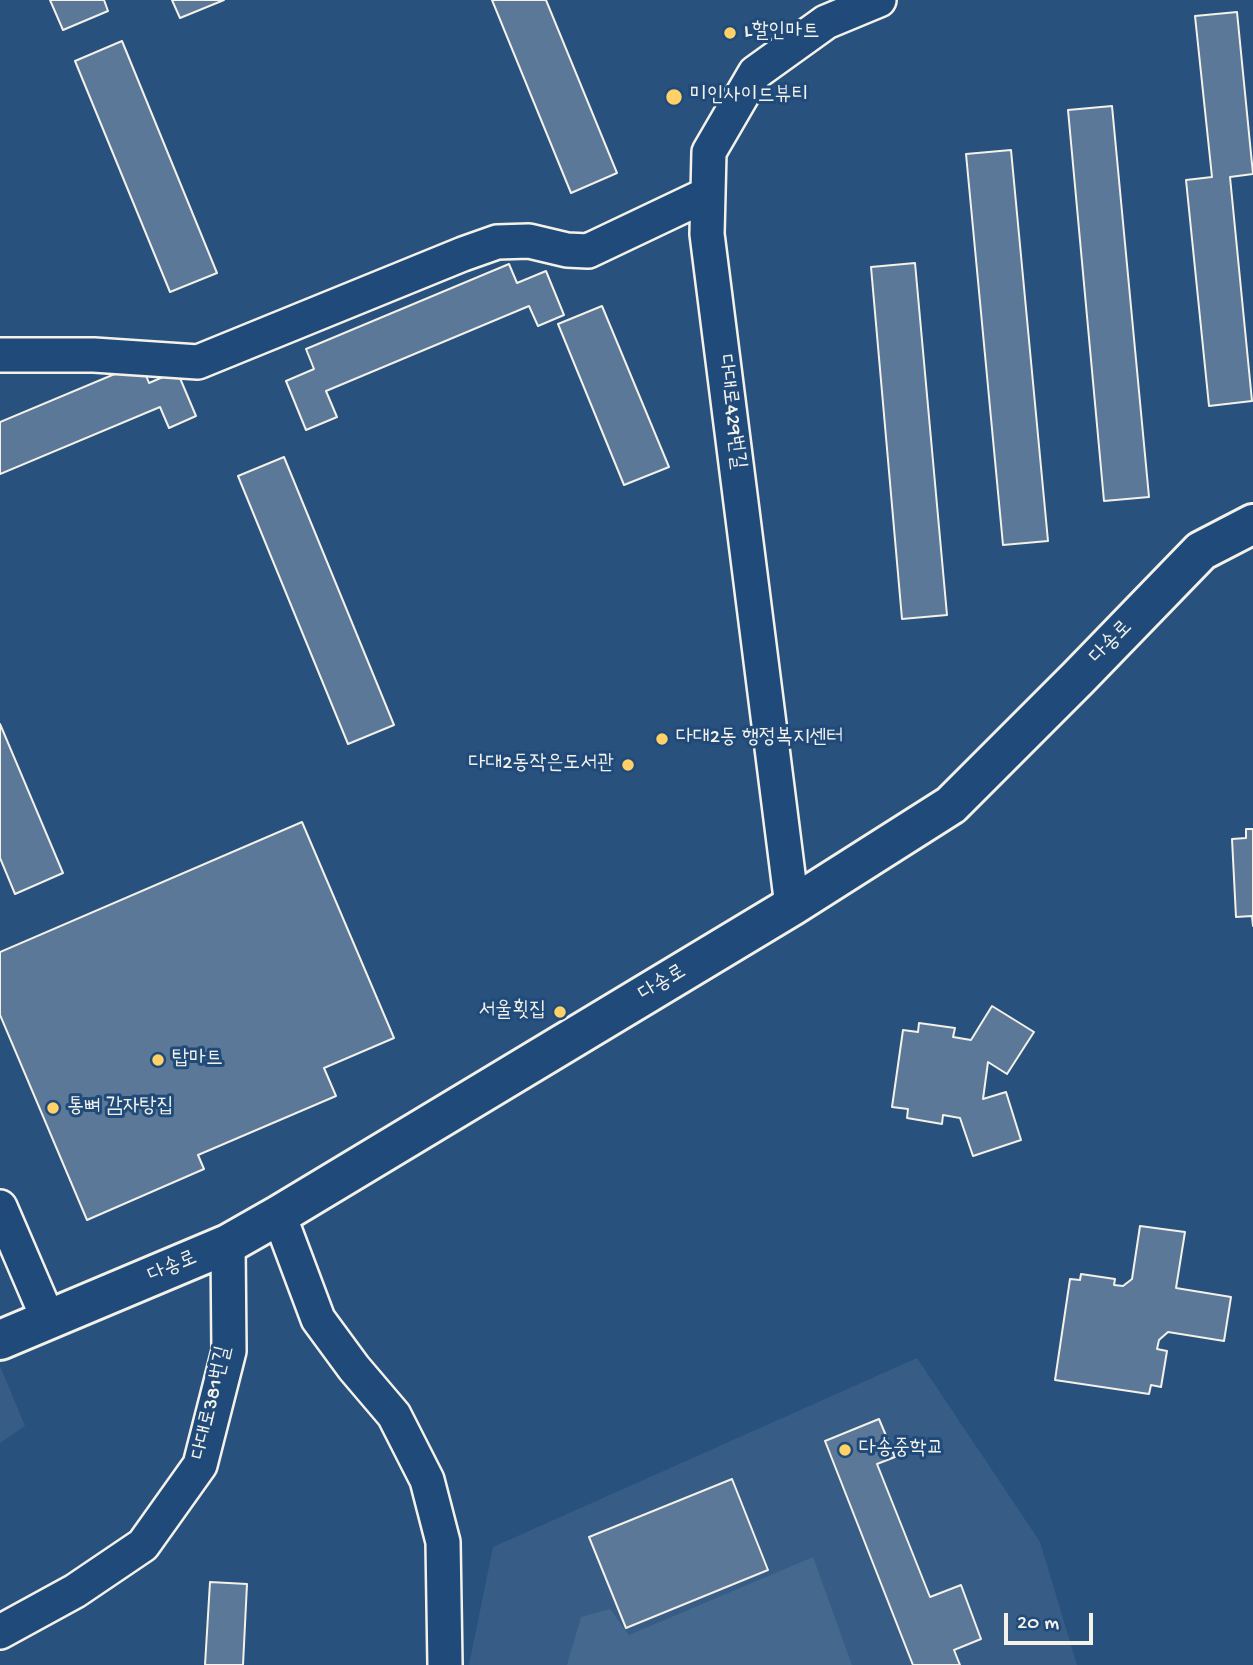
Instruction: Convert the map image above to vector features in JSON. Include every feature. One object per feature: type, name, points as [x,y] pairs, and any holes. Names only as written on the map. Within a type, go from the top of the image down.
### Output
[{"type":"main road","name":"다송로","points":[[0,1340],[228,1244],[792,906],[951,805],[1201,551],[1253,524]]},
{"type":"street","name":"다대로429번길","points":[[792,906],[709,247],[709,152],[755,74],[826,22],[879,0]]},
{"type":"street","points":[[0,355],[94,355],[198,362],[497,242],[529,241],[567,250],[588,251],[708,194]]},
{"type":"street","points":[[0,1207],[49,1321]]},
{"type":"street","points":[[279,1215],[318,1319],[354,1368],[394,1415],[427,1479],[443,1542],[445,1665]]},
{"type":"street","name":"다대로381번길","points":[[0,1632],[75,1591],[143,1545],[200,1465],[229,1351],[228,1244]]},
{"type":"shaded area","name":"다송중학교","points":[[917,1358],[1040,1542],[1077,1665],[469,1665],[493,1547]]},
{"type":"shaded area","points":[[0,1366],[25,1426],[0,1443]]},
{"type":"shaded area","points":[[813,1557],[852,1665],[567,1665],[581,1617],[610,1609],[629,1635]]},
{"type":"building","points":[[50,0],[104,0],[108,11],[63,30]]},
{"type":"building","points":[[172,0],[224,0],[180,18]]},
{"type":"building","points":[[492,0],[546,0],[617,173],[571,193]]},
{"type":"building","points":[[1237,12],[1253,174],[1230,177],[1252,401],[1209,406],[1186,180],[1212,177],[1195,16]]},
{"type":"building","points":[[122,41],[217,273],[170,292],[75,61]]},
{"type":"building","points":[[1112,106],[1149,497],[1104,501],[1068,110]]},
{"type":"building","points":[[1011,150],[1048,541],[1003,545],[966,154]]},
{"type":"building","points":[[915,263],[947,615],[902,619],[871,267]]},
{"type":"building","points":[[509,264],[517,283],[546,271],[564,315],[538,326],[529,306],[326,391],[337,417],[306,430],[286,381],[314,369],[306,349]]},
{"type":"building","points":[[602,306],[669,467],[624,485],[558,324]]},
{"type":"building","points":[[141,363],[149,383],[177,371],[196,416],[169,428],[160,407],[0,474],[0,422]]},
{"type":"building","points":[[284,457],[394,725],[348,744],[238,476]]},
{"type":"building","points":[[0,724],[63,873],[15,894],[0,858]]},
{"type":"building","points":[[302,822],[394,1038],[324,1068],[336,1096],[198,1155],[204,1169],[87,1220],[0,1015],[0,952]]},
{"type":"building","points":[[1246,829],[1253,829],[1253,926],[1252,916],[1236,917],[1232,839],[1246,838]]},
{"type":"building","points":[[992,1006],[1034,1032],[1007,1074],[988,1062],[983,1099],[1006,1092],[1021,1140],[973,1156],[960,1118],[943,1115],[942,1124],[907,1118],[908,1109],[892,1107],[903,1030],[918,1032],[919,1023],[955,1028],[953,1037],[971,1040]]},
{"type":"building","points":[[1140,1226],[1185,1232],[1176,1288],[1231,1297],[1224,1341],[1168,1332],[1159,1340],[1157,1349],[1167,1351],[1161,1387],[1151,1385],[1149,1394],[1055,1380],[1070,1279],[1080,1280],[1081,1274],[1115,1279],[1114,1285],[1123,1286],[1132,1279]]},
{"type":"building","points":[[879,1419],[895,1457],[877,1464],[930,1597],[961,1585],[981,1639],[954,1650],[960,1665],[913,1665],[825,1441]]},
{"type":"building","points":[[732,1479],[768,1570],[626,1628],[589,1537]]},
{"type":"building","points":[[210,1582],[247,1584],[243,1665],[205,1665]]},
{"type":"place","name":"L할인마트","points":[[730,33]]},
{"type":"place","name":"미인사이드뷰티","points":[[674,97]]},
{"type":"place","name":"다대2동 행정복지센터","points":[[662,739]]},
{"type":"place","name":"다대2동작은도서관","points":[[628,765]]},
{"type":"place","name":"서울횟집","points":[[560,1012]]},
{"type":"place","name":"탑마트","points":[[158,1060]]},
{"type":"place","name":"통뼈 감자탕집","points":[[53,1108]]},
{"type":"place","name":"다송중학교","points":[[845,1450]]}]
